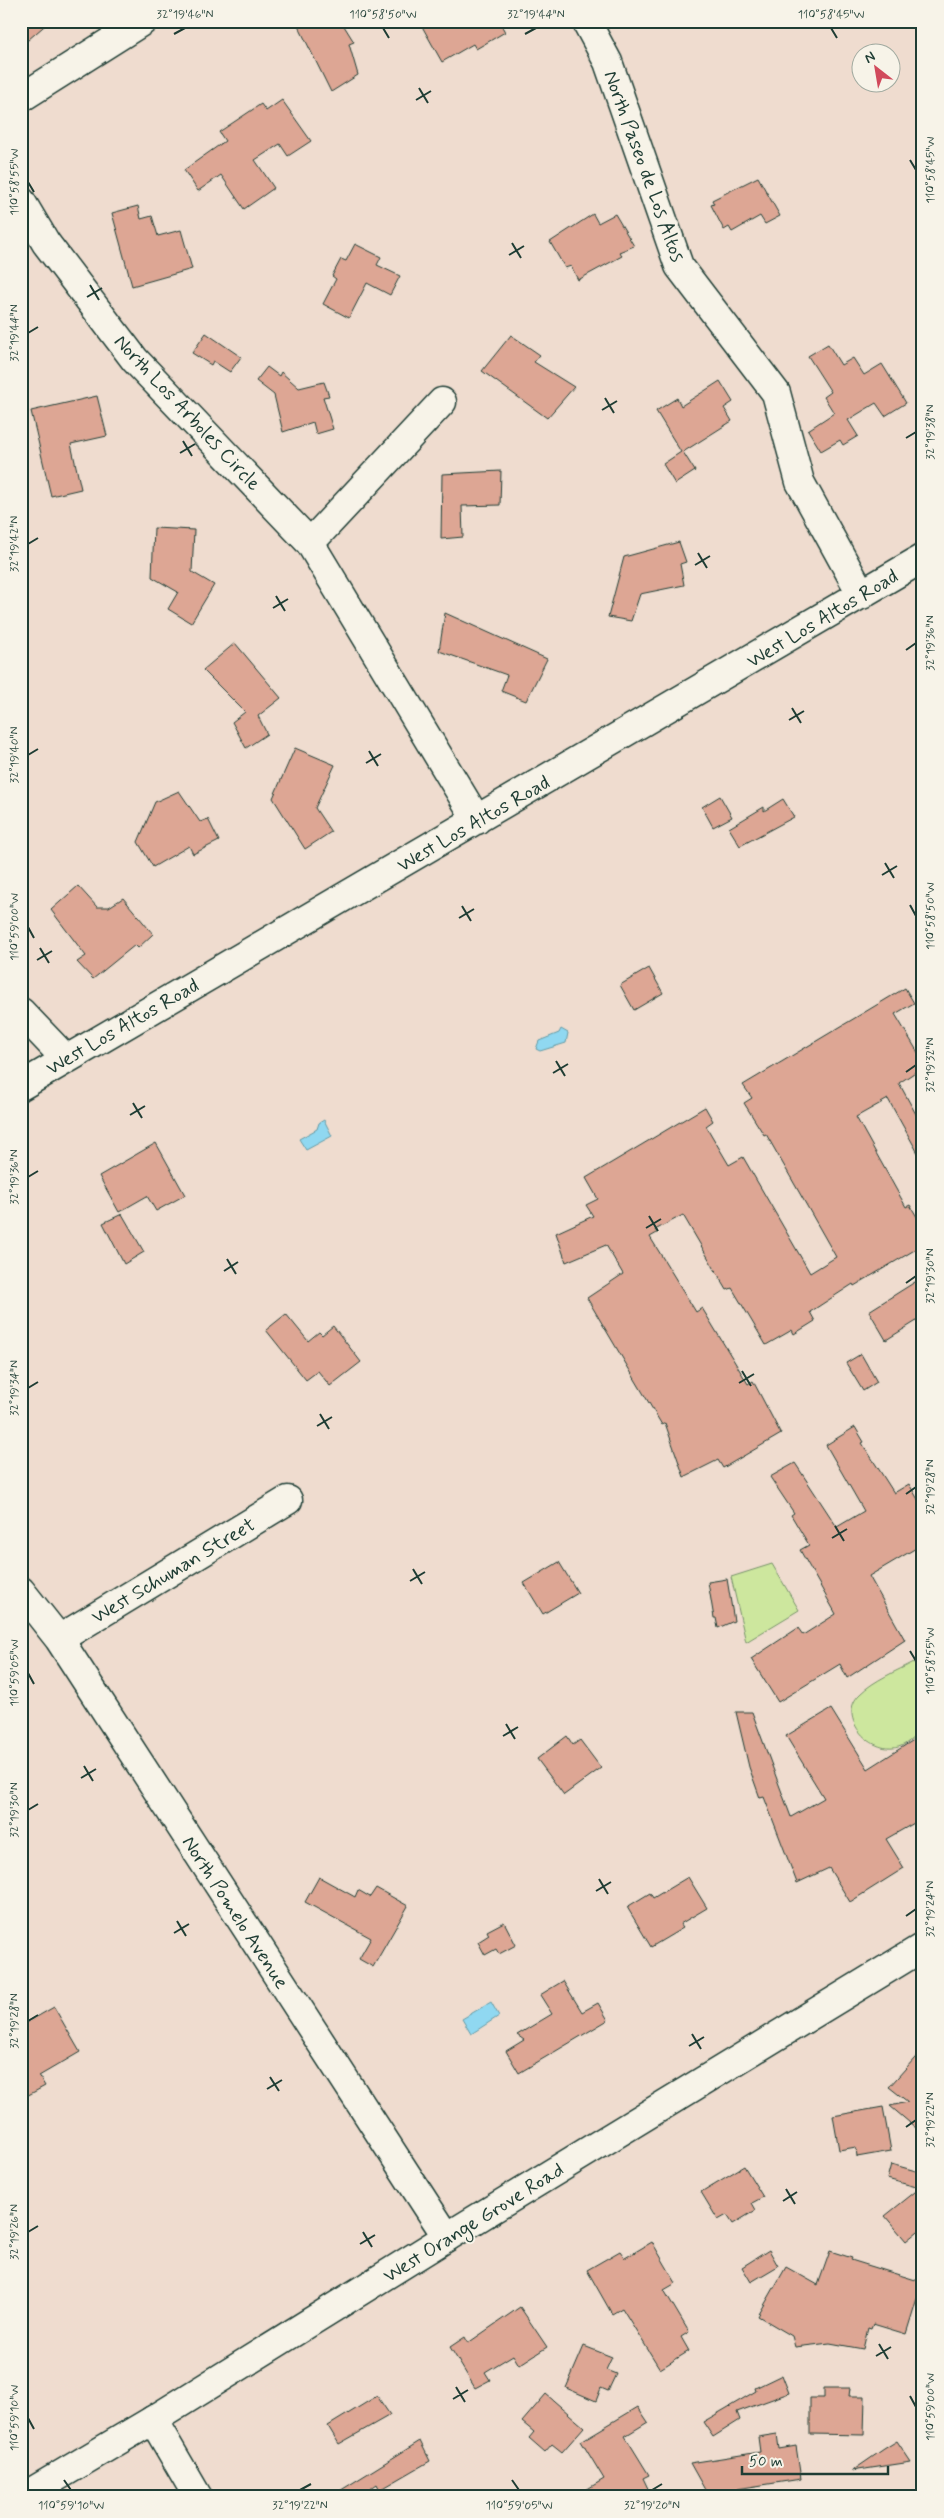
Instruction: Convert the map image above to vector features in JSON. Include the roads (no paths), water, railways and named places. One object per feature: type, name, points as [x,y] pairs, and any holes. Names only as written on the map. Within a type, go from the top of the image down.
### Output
[{"type":"street","points":[[21,98],[143,21]]},
{"type":"street","name":"North Paseo de Los Altos","points":[[586,21],[608,62],[679,266],[776,393],[800,482],[862,595]]},
{"type":"street","name":"North Los Arboles Circle","points":[[21,201],[46,243],[135,360],[310,544],[477,820]]},
{"type":"street","points":[[310,544],[442,402]]},
{"type":"street","name":"West Los Altos Road","points":[[21,1086],[923,558]]},
{"type":"street","points":[[21,1012],[66,1059]]},
{"type":"street","name":"West Schuman Street","points":[[59,1639],[288,1500]]},
{"type":"street","name":"North Pomelo Avenue","points":[[21,1591],[59,1639],[447,2237]]},
{"type":"street","name":"West Orange Grove Road","points":[[24,2497],[153,2420],[447,2237],[923,1947]]},
{"type":"street","points":[[153,2420],[198,2497]]},
{"type":"water","points":[[561,1029],[568,1033],[566,1043],[540,1051],[536,1049],[539,1041],[559,1033]]},
{"type":"water","points":[[324,1120],[332,1136],[306,1150],[299,1139],[317,1129],[319,1123]]},
{"type":"water","points":[[491,2002],[499,2016],[471,2034],[462,2019]]}]
